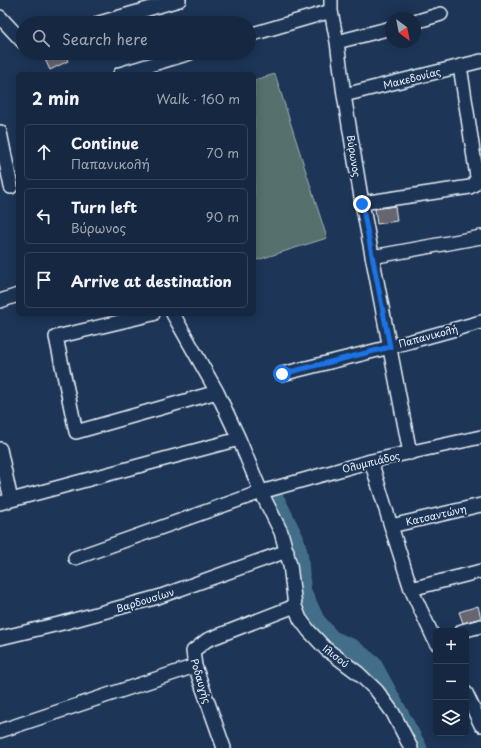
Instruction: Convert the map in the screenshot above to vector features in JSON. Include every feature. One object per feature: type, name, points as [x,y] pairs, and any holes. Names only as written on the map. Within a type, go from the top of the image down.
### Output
[{"type":"street","points":[[123,16],[179,0]]},
{"type":"street","points":[[256,32],[331,4]]},
{"type":"street","name":"Βύρωνος","points":[[331,4],[362,204],[410,453]]},
{"type":"street","points":[[421,20],[441,14]]},
{"type":"street","points":[[0,17],[16,34]]},
{"type":"street","points":[[337,42],[385,30]]},
{"type":"street","points":[[127,72],[167,60]]},
{"type":"street","name":"Μακεδονίας","points":[[344,95],[481,61]]},
{"type":"street","points":[[362,204],[470,188],[475,184],[477,177],[460,66]]},
{"type":"street","points":[[0,132],[10,188]]},
{"type":"street","points":[[372,257],[481,237]]},
{"type":"street","points":[[0,301],[16,297]]},
{"type":"street","points":[[145,316],[56,337],[76,432],[217,392]]},
{"type":"street","name":"Ιλισού","points":[[174,316],[217,392],[281,532],[290,565],[295,606],[300,619],[326,649],[358,673],[377,691],[392,713],[411,748]]},
{"type":"street","name":"Παπανικολή","points":[[282,374],[481,322]]},
{"type":"street","name":"Ολυμπιάδος","points":[[75,558],[262,492],[371,461],[481,437]]},
{"type":"street","points":[[0,449],[5,502],[239,439]]},
{"type":"street","points":[[371,461],[411,589],[433,636]]},
{"type":"street","name":"Κατσαντώνη","points":[[391,526],[481,505]]},
{"type":"street","name":"Βαρδουσίων","points":[[0,638],[63,623],[158,597],[287,551]]},
{"type":"street","points":[[411,589],[481,570]]},
{"type":"street","name":"Ροδαυγής","points":[[224,748],[195,666],[193,651],[207,640],[295,606]]},
{"type":"street","points":[[469,629],[481,626]]},
{"type":"street","points":[[0,731],[195,666]]},
{"type":"street","points":[[469,699],[481,725]]},
{"type":"green space","points":[[275,74],[327,238],[256,260],[256,79]]},
{"type":"building","points":[[45,60],[68,60],[68,61],[50,70]]},
{"type":"building","points":[[395,206],[397,221],[377,224],[375,209]]},
{"type":"building","points":[[478,606],[481,618],[463,623],[459,612]]},
{"type":"waterway","points":[[276,502],[294,539],[298,555],[301,591],[315,621],[331,640],[352,649],[372,665],[417,748]]},
{"type":"route","points":[[282,374],[390,347],[362,204]]}]
